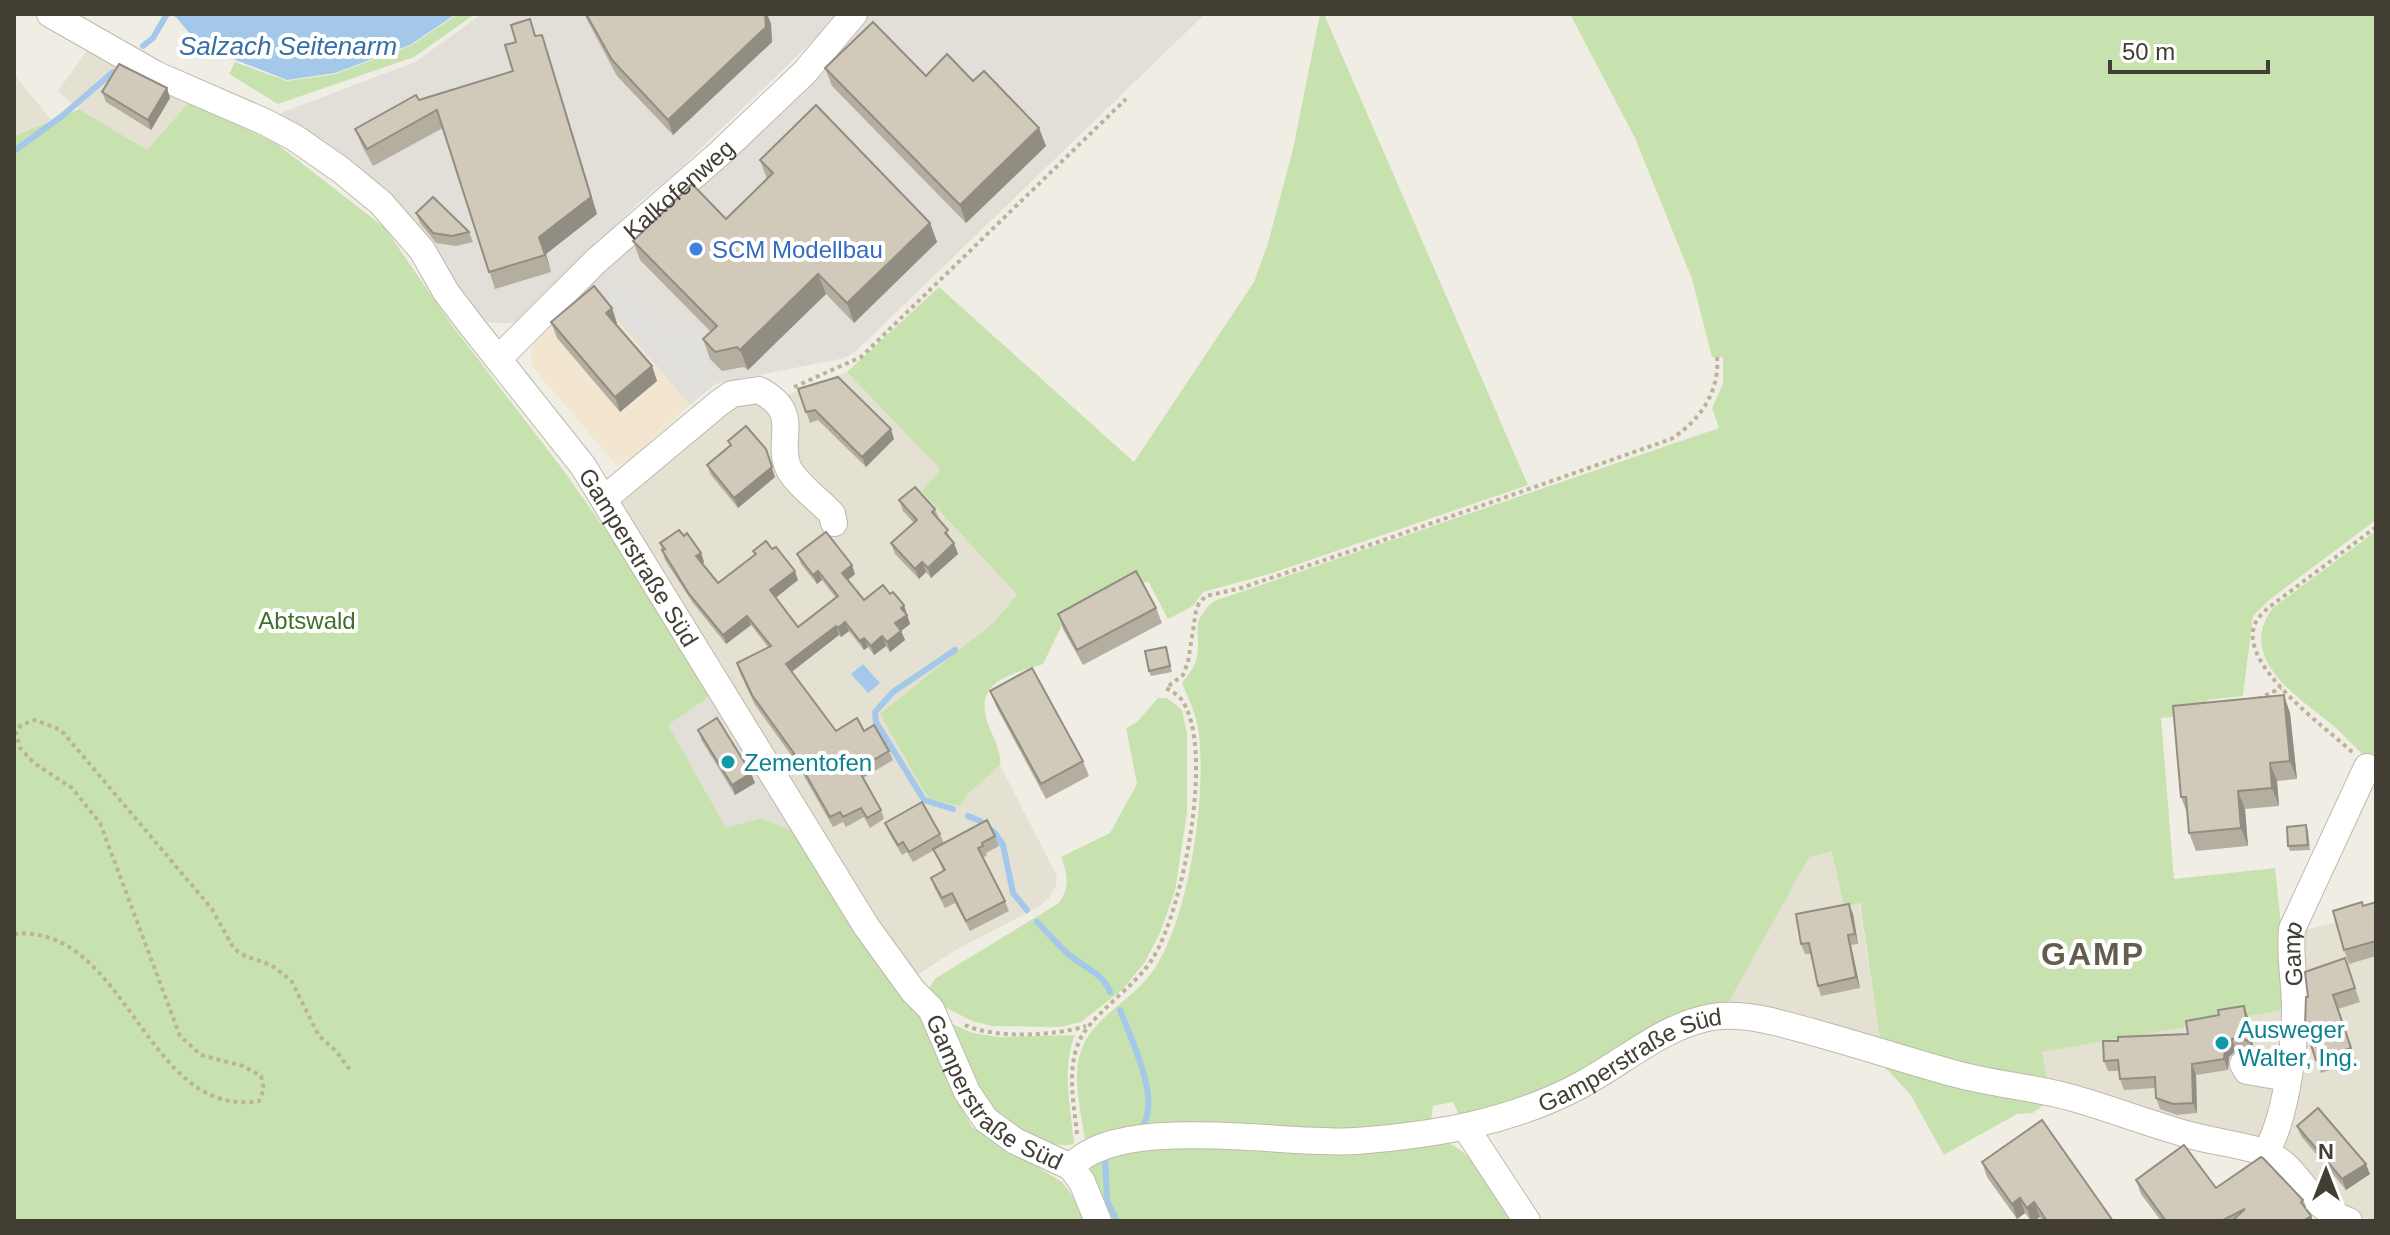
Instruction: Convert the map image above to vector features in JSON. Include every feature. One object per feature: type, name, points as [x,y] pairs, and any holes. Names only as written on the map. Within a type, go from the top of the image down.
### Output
[{"type":"street","name":"Gamperstraße Süd","points":[[50,14],[157,75],[275,127],[341,170],[381,203],[422,250],[446,292],[575,454],[866,926],[913,991],[931,1009],[967,1092],[986,1120],[1015,1141],[1076,1162],[1120,1143],[1177,1135],[1342,1142],[1466,1128],[1497,1120],[1579,1086],[1673,1030],[1692,1022],[1726,1016],[1775,1022],[1958,1075],[2067,1097],[2190,1136],[2265,1153],[2280,1160],[2328,1212],[2349,1221]]},
{"type":"street","name":"Kalkofenweg","points":[[498,359],[615,243],[720,153],[805,72],[841,19]]},
{"type":"street","points":[[604,499],[732,394],[759,390],[778,405],[784,417],[788,466],[832,514],[834,523]]},
{"type":"street","name":"Gamp","points":[[2265,1153],[2276,1131],[2288,1078],[2295,1017],[2292,929],[2367,767]]},
{"type":"street","points":[[2243,1064],[2247,1071],[2255,1074],[2288,1078]]},
{"type":"street","points":[[1466,1128],[1527,1221]]},
{"type":"street","points":[[1076,1162],[1098,1221]]},
{"type":"path","points":[[769,396],[823,376],[861,357],[1126,99]]},
{"type":"path","points":[[1076,1162],[1073,1066],[1078,1042],[1088,1025],[1138,979],[1155,956],[1173,912],[1185,866],[1196,803],[1192,729],[1181,699],[1166,688],[1183,675],[1199,603],[1206,596],[1262,581],[1671,439],[1684,432],[1713,393],[1718,373],[1717,357]]},
{"type":"path","points":[[2367,767],[2281,688],[2258,656],[2253,629],[2268,608],[2376,527]]},
{"type":"path","points":[[2250,702],[2281,688]]},
{"type":"path","points":[[14,934],[55,939],[79,955],[116,992],[169,1064],[199,1088],[220,1100],[240,1104],[259,1101],[264,1089],[261,1076],[243,1066],[201,1055],[180,1036],[100,823],[72,788],[34,763],[20,748],[16,732],[21,725],[35,720],[61,730],[88,760],[212,909],[234,949],[271,965],[291,980],[319,1036],[336,1051],[350,1070]]},
{"type":"path","points":[[931,1009],[970,1028],[999,1033],[1071,1031],[1088,1025]]},
{"type":"shaded area","points":[[482,14],[837,14],[671,177],[637,204],[527,316],[511,323],[492,323],[477,316],[352,163],[278,114],[415,62]]},
{"type":"shaded area","points":[[870,14],[1205,14],[856,351],[845,358],[715,384],[690,405],[586,284],[807,90]]},
{"type":"shaded area","points":[[88,49],[190,101],[147,150],[79,109],[58,91]]},
{"type":"shaded area","points":[[14,74],[51,120],[14,136]]},
{"type":"shaded area","points":[[623,279],[668,332],[686,316],[718,352],[701,368],[715,382],[695,399],[602,299]]},
{"type":"shaded area","points":[[586,284],[690,405],[633,458],[617,466],[531,365],[535,341]]},
{"type":"shaded area","points":[[847,372],[942,470],[921,492],[1017,595],[993,623],[959,806],[968,793],[1000,765],[1057,876],[1056,886],[1039,907],[957,949],[919,974],[907,974],[810,819],[720,661],[616,505],[739,399],[766,403]]},
{"type":"shaded area","points":[[713,694],[791,830],[761,818],[726,829],[667,725]]},
{"type":"shaded area","points":[[1833,851],[1844,906],[1859,903],[1881,1046],[1725,1009],[1809,856]]},
{"type":"shaded area","points":[[2376,912],[2376,1221],[2343,1213],[2280,1153],[2049,1088],[2041,1052],[2290,1009],[2297,932]]},
{"type":"green space","points":[[458,14],[475,14],[414,57],[278,104],[229,74],[235,62],[287,81],[335,74],[410,46]]},
{"type":"green space","points":[[1320,14],[1324,14],[1528,485],[1269,574],[1203,592],[1193,606],[1168,619],[1148,581],[1062,625],[1043,664],[1006,677],[989,691],[985,713],[999,751],[1000,765],[959,806],[928,798],[880,714],[993,623],[1017,595],[921,491],[941,470],[847,372],[939,287],[1134,462],[1254,282],[1268,243],[1293,149]]},
{"type":"green space","points":[[1570,14],[2376,14],[2376,520],[2269,600],[2253,616],[2243,696],[2207,700],[2208,713],[2161,718],[2174,879],[2275,868],[2290,1009],[2042,1052],[2049,1088],[1881,1046],[1860,903],[1844,906],[1832,851],[1809,857],[1725,1009],[1557,1090],[1462,1121],[1453,1102],[1433,1106],[1430,1127],[1085,1142],[1077,1084],[1081,1051],[1093,1029],[1150,975],[1164,953],[1185,891],[1197,820],[1200,754],[1197,722],[1182,683],[1196,661],[1198,623],[1206,609],[1214,601],[1719,428],[1712,408],[1723,384],[1723,357],[1712,357],[1692,279],[1635,138]]},
{"type":"green space","name":"Abtswald","points":[[190,101],[277,144],[385,228],[451,324],[561,467],[677,631],[713,694],[668,725],[726,828],[761,818],[791,830],[912,997],[949,1083],[972,1127],[1062,1182],[1091,1221],[14,1221],[14,136],[79,109],[147,150]]},
{"type":"green space","points":[[2376,531],[2376,751],[2367,759],[2277,676],[2261,644],[2263,627],[2273,608]]},
{"type":"green space","points":[[1158,698],[1167,698],[1182,710],[1187,733],[1187,813],[1175,891],[1160,933],[1145,962],[1122,990],[1081,1022],[1060,1027],[992,1026],[972,1021],[931,1000],[928,989],[936,978],[1059,903],[1067,880],[1061,857],[1110,833],[1137,784],[1126,728],[1137,722]]},
{"type":"green space","points":[[943,1020],[973,1033],[998,1037],[1075,1035],[1068,1075],[1074,1144],[1057,1145],[1035,1140],[999,1123],[979,1092]]},
{"type":"green space","points":[[1880,1062],[2046,1103],[2033,1113],[2017,1114],[1944,1155],[1910,1094]]},
{"type":"green space","points":[[1438,1138],[1475,1162],[1515,1221],[1104,1221],[1090,1182],[1091,1168],[1113,1150]]},
{"type":"water","name":"Salzach Seitenarm","points":[[168,14],[456,14],[410,45],[335,73],[287,80],[200,46],[176,17]]},
{"type":"water","points":[[863,664],[880,683],[868,693],[851,674]]},
{"type":"building","points":[[586,14],[765,14],[766,27],[668,120],[612,60]]},
{"type":"building","points":[[530,19],[535,36],[542,35],[591,197],[539,237],[545,255],[489,272],[437,110],[367,149],[355,129],[416,95],[419,100],[513,71],[505,45],[516,42],[511,25]]},
{"type":"building","points":[[873,22],[926,76],[947,54],[973,81],[984,71],[1039,128],[960,205],[825,68]]},
{"type":"building","points":[[119,64],[167,88],[148,120],[102,92]]},
{"type":"building","points":[[816,105],[930,223],[847,303],[818,274],[740,350],[737,347],[715,352],[703,339],[717,326],[633,241],[692,184],[726,219],[773,173],[760,160]]},
{"type":"building","points":[[433,197],[469,232],[452,236],[433,233],[416,213]]},
{"type":"building","points":[[594,286],[612,308],[606,313],[652,366],[615,397],[551,322]]},
{"type":"building","points":[[838,377],[891,429],[862,457],[815,410],[806,412],[798,389]]},
{"type":"building","points":[[746,426],[766,449],[772,467],[734,498],[707,465],[731,445],[728,441]]},
{"type":"building","points":[[915,487],[935,509],[932,512],[948,530],[945,533],[954,543],[928,568],[922,562],[915,569],[891,543],[917,520],[899,500]]},
{"type":"building","points":[[679,530],[684,536],[687,533],[701,553],[696,556],[718,583],[756,554],[753,551],[766,541],[772,549],[776,547],[795,571],[770,590],[798,627],[838,596],[818,571],[813,575],[797,554],[826,532],[852,565],[842,573],[864,600],[883,585],[904,605],[901,608],[907,615],[895,623],[901,631],[887,642],[882,636],[871,646],[864,638],[860,641],[845,622],[786,664],[836,731],[857,718],[864,731],[874,725],[889,751],[858,769],[881,810],[867,818],[861,808],[843,817],[840,812],[830,817],[793,752],[752,695],[737,663],[771,646],[747,616],[723,635],[689,594],[660,543]]},
{"type":"building","points":[[1136,571],[1156,608],[1077,650],[1058,614]]},
{"type":"building","points":[[1166,647],[1170,666],[1149,671],[1145,651]]},
{"type":"building","points":[[1032,668],[1083,761],[1041,784],[990,691]]},
{"type":"building","points":[[2284,695],[2290,761],[2270,763],[2272,788],[2238,791],[2241,828],[2189,833],[2186,797],[2181,797],[2173,706]]},
{"type":"building","name":"Zementofen","points":[[717,718],[751,773],[732,785],[698,730]]},
{"type":"building","points":[[922,802],[940,834],[909,852],[903,842],[898,845],[885,823]]},
{"type":"building","points":[[987,820],[995,836],[978,848],[1005,901],[966,921],[952,893],[942,898],[931,878],[945,870],[933,849]]},
{"type":"building","points":[[2306,825],[2308,845],[2288,846],[2287,827]]},
{"type":"building","points":[[2362,902],[2363,906],[2376,902],[2376,941],[2344,950],[2333,911]]},
{"type":"building","points":[[1849,904],[1855,934],[1848,935],[1856,977],[1818,986],[1809,943],[1801,944],[1796,914]]},
{"type":"building","points":[[2345,958],[2355,988],[2333,995],[2351,1048],[2316,1060],[2305,1026],[2308,997],[2305,972]]},
{"type":"building","points":[[2244,1006],[2250,1042],[2240,1037],[2232,1039],[2225,1046],[2224,1059],[2192,1064],[2193,1103],[2173,1104],[2156,1098],[2155,1077],[2120,1079],[2118,1060],[2104,1061],[2103,1041],[2118,1041],[2118,1037],[2188,1034],[2186,1021],[2219,1015],[2218,1010]]},
{"type":"building","points":[[2318,1108],[2366,1164],[2342,1179],[2297,1126]]},
{"type":"building","points":[[2042,1120],[2113,1221],[2047,1221],[2034,1202],[2027,1208],[2020,1198],[2012,1204],[1982,1162]]},
{"type":"building","points":[[2184,1145],[2216,1188],[2263,1158],[2303,1200],[2301,1202],[2311,1216],[2303,1221],[2232,1221],[2245,1209],[2221,1221],[2166,1221],[2136,1180]]},
{"type":"waterway","points":[[143,46],[153,38],[167,14]]},
{"type":"waterway","points":[[14,151],[62,116],[113,72]]},
{"type":"waterway","points":[[953,809],[924,800],[876,722],[875,712],[893,692],[955,650]]},
{"type":"waterway","points":[[968,816],[995,833],[1003,845],[1013,893],[1027,910]]},
{"type":"waterway","points":[[1037,922],[1068,954],[1098,975],[1110,992]]},
{"type":"waterway","points":[[1120,1010],[1147,1089],[1146,1119],[1139,1130]]},
{"type":"waterway","points":[[1105,1157],[1107,1201],[1117,1221]]},
{"type":"place","name":"SCM Modellbau","points":[[696,249]]},
{"type":"place","name":"Zementofen","points":[[728,762]]},
{"type":"place","name":"Ausweger Walter, Ing.","points":[[2222,1043]]},
{"type":"district","name":"GAMP","points":[[2093,954]]}]
